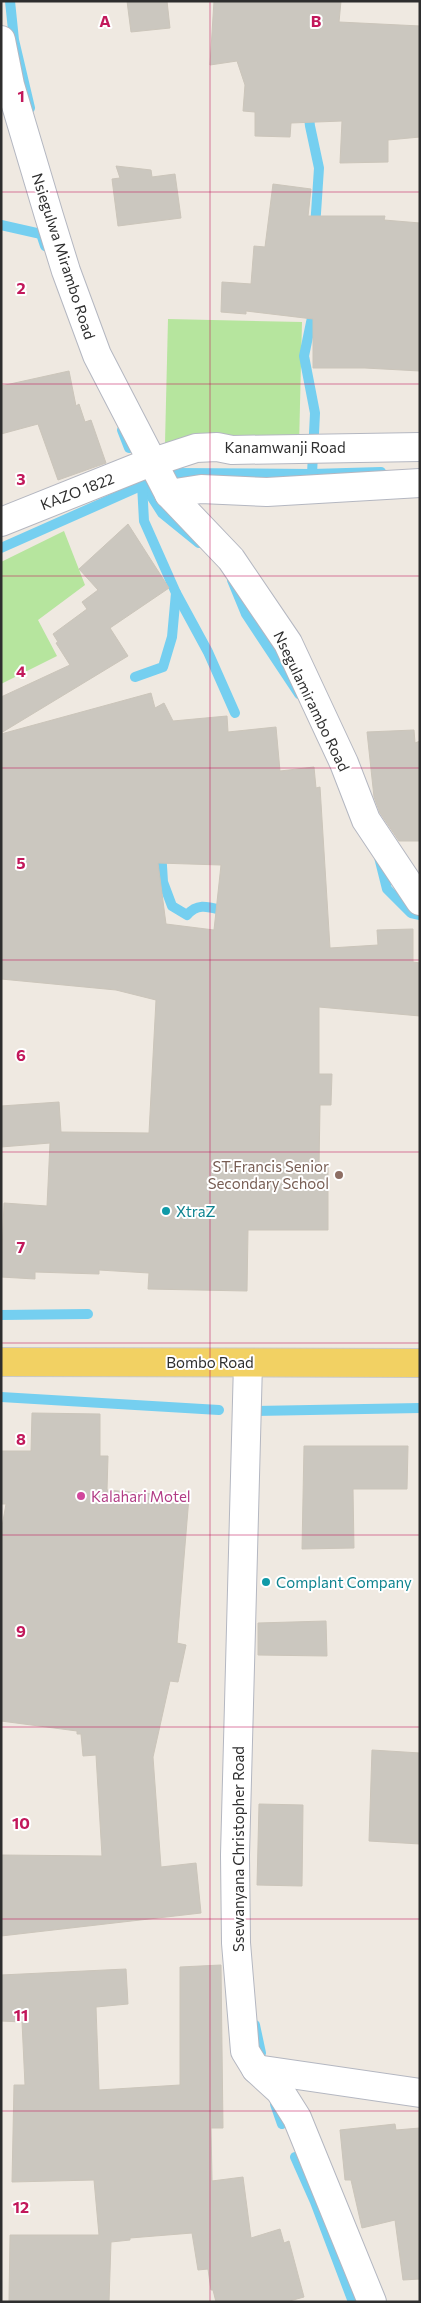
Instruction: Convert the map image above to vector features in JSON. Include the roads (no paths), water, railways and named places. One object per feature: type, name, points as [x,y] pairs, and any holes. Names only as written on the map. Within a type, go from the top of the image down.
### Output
[{"type":"main road","name":"Bombo Road","points":[[1,1362],[420,1363]]},
{"type":"street","name":"Nsiegulwa Mirambo Road","points":[[1,40],[10,85],[66,271],[98,355],[153,463]]},
{"type":"street","name":"Kanamwanji Road","points":[[153,463],[196,448],[217,447],[232,450],[420,447]]},
{"type":"street","name":"Nsegulamirambo Road","points":[[153,463],[169,494],[230,559],[288,643],[344,763],[366,820],[420,901]]},
{"type":"street","name":"KAZO 1822","points":[[1,522],[153,463]]},
{"type":"street","points":[[169,494],[201,489],[267,492],[420,483]]},
{"type":"street","name":"Ssewanyana Christopher Road","points":[[248,1363],[236,1855],[236,1933],[245,2051],[256,2069],[280,2091],[297,2118],[372,2302]]},
{"type":"street","points":[[256,2069],[420,2093]]},
{"type":"waterway","points":[[10,1],[14,40],[30,108]]},
{"type":"waterway","points":[[308,109],[319,168],[315,228]]},
{"type":"waterway","points":[[1,225],[41,234],[45,246]]},
{"type":"waterway","points":[[312,474],[315,413],[304,356],[314,308]]},
{"type":"waterway","points":[[122,430],[129,448]]},
{"type":"waterway","points":[[135,677],[163,667],[172,637],[176,593],[144,521],[141,466]]},
{"type":"waterway","points":[[173,473],[312,474],[381,472]]},
{"type":"waterway","points":[[1,548],[143,485]]},
{"type":"waterway","points":[[144,485],[162,513],[199,543]]},
{"type":"waterway","points":[[232,580],[246,614],[299,694]]},
{"type":"waterway","points":[[176,593],[208,652],[235,713]]},
{"type":"waterway","points":[[161,850],[163,882],[172,906],[187,915],[195,908],[204,907],[225,911],[224,916]]},
{"type":"waterway","points":[[379,857],[387,889],[411,913],[420,915]]},
{"type":"waterway","points":[[1,1315],[88,1314]]},
{"type":"waterway","points":[[1,1397],[219,1410]]},
{"type":"waterway","points":[[255,1418],[255,1411],[420,1408]]},
{"type":"waterway","points":[[255,2025],[261,2053]]},
{"type":"waterway","points":[[275,2104],[282,2124]]},
{"type":"waterway","points":[[295,2157],[315,2202],[353,2302]]},
{"type":"place","name":"ST.Francis Senior Secondary School","points":[[339,1175]]},
{"type":"place","name":"XtraZ","points":[[166,1211]]},
{"type":"place","name":"Kalahari Motel","points":[[81,1496]]},
{"type":"place","name":"Complant Company","points":[[266,1582]]}]
